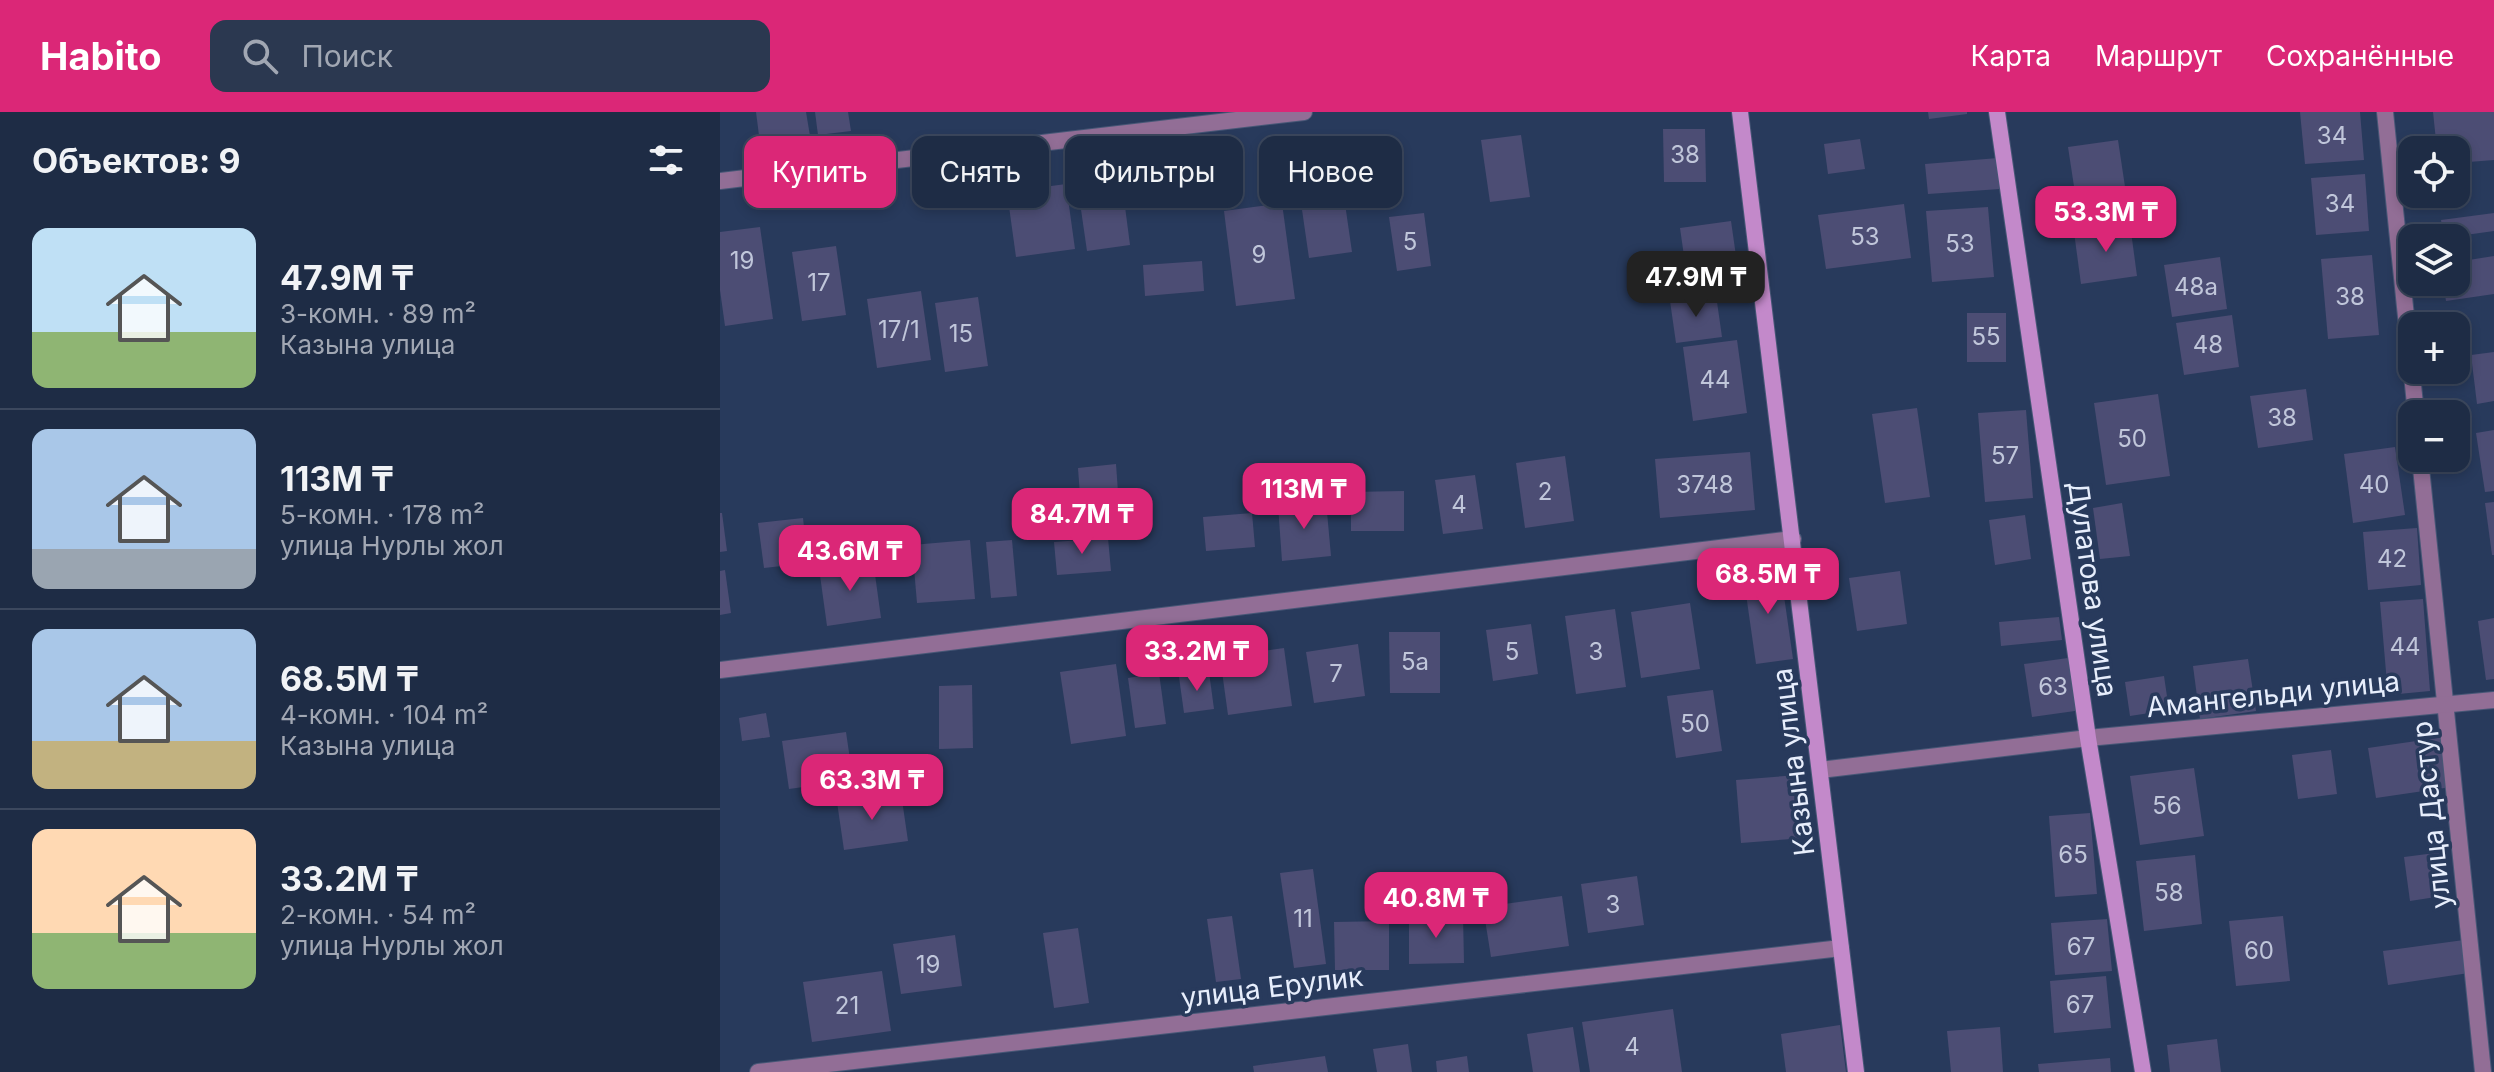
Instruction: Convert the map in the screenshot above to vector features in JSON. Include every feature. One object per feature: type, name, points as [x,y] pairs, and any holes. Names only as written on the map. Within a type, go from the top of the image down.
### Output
[{"type":"street","points":[[720,181],[1304,112]]},
{"type":"street","name":"Казына улица","points":[[1740,112],[1856,1072]]},
{"type":"street","name":"Дулатова улица","points":[[1997,112],[2088,738],[2143,1072]]},
{"type":"street","points":[[2385,112],[2415,400]]},
{"type":"street","name":"улица Дастур","points":[[2421,472],[2445,703],[2486,1025],[2483,1072]]},
{"type":"street","points":[[720,670],[1793,539]]},
{"type":"street","name":"Амангельди улица","points":[[1820,770],[2088,738],[2494,700]]},
{"type":"street","name":"улица Ерулик","points":[[758,1072],[1841,948]]},
{"type":"building","points":[[756,112],[806,112],[810,136],[759,136]]},
{"type":"building","points":[[815,112],[848,112],[851,131],[818,135]]},
{"type":"building","points":[[1928,112],[1967,112],[1967,114],[1929,119]]},
{"type":"building","points":[[2300,112],[2360,112],[2364,160],[2305,164]]},
{"type":"building","points":[[2433,112],[2494,112],[2494,160],[2470,162],[2470,136],[2436,136]]},
{"type":"building","points":[[1663,129],[1705,129],[1706,182],[1664,182]]},
{"type":"building","points":[[1521,135],[1530,197],[1490,202],[1481,140]]},
{"type":"building","points":[[1860,139],[1865,169],[1828,174],[1824,144]]},
{"type":"building","points":[[2118,140],[2127,200],[2077,206],[2068,147]]},
{"type":"building","points":[[1998,158],[2000,189],[1928,194],[1925,164]]},
{"type":"building","points":[[2365,174],[2369,231],[2316,235],[2311,178]]},
{"type":"building","points":[[1065,184],[1065,208],[1069,208],[1075,249],[1016,257],[1009,208],[1049,208],[1049,186]]},
{"type":"building","points":[[1904,204],[1911,258],[1826,269],[1818,215]]},
{"type":"building","points":[[1259,206],[1283,208],[1295,299],[1236,306],[1224,211]]},
{"type":"building","points":[[1988,207],[1994,277],[1932,282],[1926,211]]},
{"type":"building","points":[[1081,208],[1125,208],[1130,245],[1087,251]]},
{"type":"building","points":[[1302,208],[1346,208],[1352,252],[1309,258]]},
{"type":"building","points":[[1424,213],[1431,266],[1397,271],[1389,217]]},
{"type":"building","points":[[2494,213],[2494,231],[2470,234],[2470,224],[2442,224],[2441,220]]},
{"type":"building","points":[[1731,221],[1739,277],[1688,284],[1680,228]]},
{"type":"building","points":[[2130,224],[2137,276],[2081,284],[2074,232]]},
{"type":"building","points":[[760,227],[773,319],[725,326],[720,290],[720,232]]},
{"type":"building","points":[[836,246],[846,315],[802,321],[792,252]]},
{"type":"building","points":[[2372,255],[2379,335],[2328,339],[2321,259]]},
{"type":"building","points":[[2494,256],[2494,294],[2446,301],[2445,296],[2470,296],[2470,260]]},
{"type":"building","points":[[2220,257],[2227,309],[2172,317],[2164,265]]},
{"type":"building","points":[[1202,261],[1204,291],[1145,296],[1143,265]]},
{"type":"building","points":[[921,291],[931,360],[877,368],[867,299]]},
{"type":"building","points":[[1716,295],[1722,337],[1676,343],[1670,301]]},
{"type":"building","points":[[978,297],[988,366],[945,372],[935,303]]},
{"type":"building","points":[[1967,313],[2006,313],[2006,362],[1967,362]]},
{"type":"building","points":[[2232,315],[2239,367],[2184,375],[2176,323]]},
{"type":"building","points":[[1737,340],[1747,413],[1693,421],[1683,347]]},
{"type":"building","points":[[2494,352],[2494,401],[2477,404],[2471,355]]},
{"type":"building","points":[[2306,389],[2313,440],[2258,448],[2250,396]]},
{"type":"building","points":[[2158,394],[2170,476],[2106,485],[2094,403]]},
{"type":"building","points":[[1917,408],[1930,497],[1885,503],[1872,414]]},
{"type":"building","points":[[2026,410],[2033,498],[1985,502],[1978,413]]},
{"type":"building","points":[[2494,430],[2494,491],[2485,492],[2476,433]]},
{"type":"building","points":[[2395,447],[2405,515],[2353,523],[2344,454]]},
{"type":"building","points":[[1750,452],[1755,510],[1660,518],[1655,459]]},
{"type":"building","points":[[1565,456],[1574,521],[1525,528],[1516,463]]},
{"type":"building","points":[[1116,464],[1120,520],[1082,523],[1078,468]]},
{"type":"building","points":[[1475,475],[1483,529],[1443,534],[1435,480]]},
{"type":"building","points":[[1404,491],[1404,531],[1351,531],[1351,492]]},
{"type":"building","points":[[1326,501],[1331,556],[1282,561],[1278,505]]},
{"type":"building","points":[[2494,502],[2494,555],[2492,555],[2485,503]]},
{"type":"building","points":[[2122,503],[2130,556],[2100,559],[2093,508]]},
{"type":"building","points":[[720,513],[727,551],[720,552]]},
{"type":"building","points":[[1252,513],[1255,547],[1206,551],[1203,517]]},
{"type":"building","points":[[2025,515],[2031,559],[1995,565],[1989,520]]},
{"type":"building","points":[[803,518],[808,563],[764,568],[758,523]]},
{"type":"building","points":[[2417,528],[2421,585],[2368,590],[2363,532]]},
{"type":"building","points":[[1108,538],[1111,571],[1057,575],[1054,542]]},
{"type":"building","points":[[970,540],[975,599],[917,603],[912,545]]},
{"type":"building","points":[[1012,540],[1017,596],[991,598],[986,542]]},
{"type":"building","points":[[873,560],[881,618],[827,626],[819,568]]},
{"type":"building","points":[[1780,568],[1793,659],[1756,664],[1743,573]]},
{"type":"building","points":[[725,570],[731,613],[720,615],[720,571]]},
{"type":"building","points":[[1900,571],[1907,624],[1857,631],[1849,578]]},
{"type":"building","points":[[2423,599],[2430,691],[2388,695],[2380,602]]},
{"type":"building","points":[[1690,603],[1700,669],[1641,678],[1631,612]]},
{"type":"building","points":[[1615,609],[1626,687],[1576,694],[1565,616]]},
{"type":"building","points":[[2059,617],[2062,640],[2001,646],[1999,622]]},
{"type":"building","points":[[2494,618],[2494,679],[2486,680],[2478,621]]},
{"type":"building","points":[[1531,624],[1538,674],[1493,681],[1486,630]]},
{"type":"building","points":[[1389,632],[1440,632],[1440,693],[1390,693]]},
{"type":"building","points":[[1358,644],[1365,696],[1314,703],[1306,652]]},
{"type":"building","points":[[1284,648],[1292,706],[1228,715],[1220,657]]},
{"type":"building","points":[[2075,657],[2082,710],[2032,717],[2024,664]]},
{"type":"building","points":[[2248,659],[2256,711],[2200,719],[2193,666]]},
{"type":"building","points":[[1116,664],[1126,736],[1071,744],[1060,672]]},
{"type":"building","points":[[1209,672],[1214,709],[1184,713],[1179,677]]},
{"type":"building","points":[[1159,673],[1166,724],[1135,728],[1128,678]]},
{"type":"building","points":[[2164,676],[2169,710],[2130,716],[2125,682]]},
{"type":"building","points":[[972,685],[973,748],[939,749],[939,686]]},
{"type":"building","points":[[1713,690],[1722,751],[1676,758],[1667,696]]},
{"type":"building","points":[[766,713],[770,737],[742,741],[739,718]]},
{"type":"building","points":[[846,732],[853,780],[789,789],[782,741]]},
{"type":"building","points":[[2444,737],[2451,787],[2376,798],[2368,748]]},
{"type":"building","points":[[2331,750],[2337,794],[2298,799],[2292,755]]},
{"type":"building","points":[[2194,768],[2204,836],[2140,845],[2130,776]]},
{"type":"building","points":[[1798,775],[1804,838],[1741,843],[1736,780]]},
{"type":"building","points":[[901,793],[908,841],[844,850],[837,802]]},
{"type":"building","points":[[2090,813],[2097,894],[2055,897],[2049,816]]},
{"type":"building","points":[[2443,852],[2449,895],[2410,901],[2404,857]]},
{"type":"building","points":[[2195,855],[2202,924],[2144,931],[2136,861]]},
{"type":"building","points":[[1313,869],[1326,964],[1294,968],[1280,873]]},
{"type":"building","points":[[1637,876],[1644,925],[1588,933],[1581,884]]},
{"type":"building","points":[[1562,896],[1569,946],[1491,957],[1483,907]]},
{"type":"building","points":[[1463,915],[1464,963],[1409,964],[1409,916]]},
{"type":"building","points":[[1232,916],[1241,979],[1216,982],[1207,919]]},
{"type":"building","points":[[2283,916],[2290,981],[2236,986],[2229,921]]},
{"type":"building","points":[[2107,919],[2112,971],[2055,975],[2051,923]]},
{"type":"building","points":[[1389,921],[1389,970],[1335,970],[1334,922]]},
{"type":"building","points":[[1078,928],[1089,1003],[1054,1008],[1043,933]]},
{"type":"building","points":[[955,935],[962,986],[901,994],[893,944]]},
{"type":"building","points":[[2464,940],[2469,973],[2388,985],[2383,951]]},
{"type":"building","points":[[882,971],[891,1031],[812,1042],[803,982]]},
{"type":"building","points":[[2106,976],[2111,1028],[2054,1033],[2050,981]]},
{"type":"building","points":[[1673,1009],[1682,1072],[1590,1072],[1582,1022]]},
{"type":"building","points":[[1840,1025],[1846,1072],[1786,1072],[1781,1034]]},
{"type":"building","points":[[1573,1027],[1580,1072],[1533,1072],[1527,1034]]},
{"type":"building","points":[[2000,1027],[2003,1072],[1951,1072],[1947,1031]]},
{"type":"building","points":[[2217,1039],[2221,1072],[2170,1072],[2167,1045]]},
{"type":"building","points":[[1408,1044],[1412,1072],[1377,1072],[1373,1049]]},
{"type":"building","points":[[1325,1056],[1328,1072],[1254,1072],[1253,1066]]},
{"type":"building","points":[[1467,1056],[1469,1072],[1437,1072],[1436,1061]]},
{"type":"building","points":[[2110,1058],[2111,1072],[2039,1072],[2038,1064]]}]
